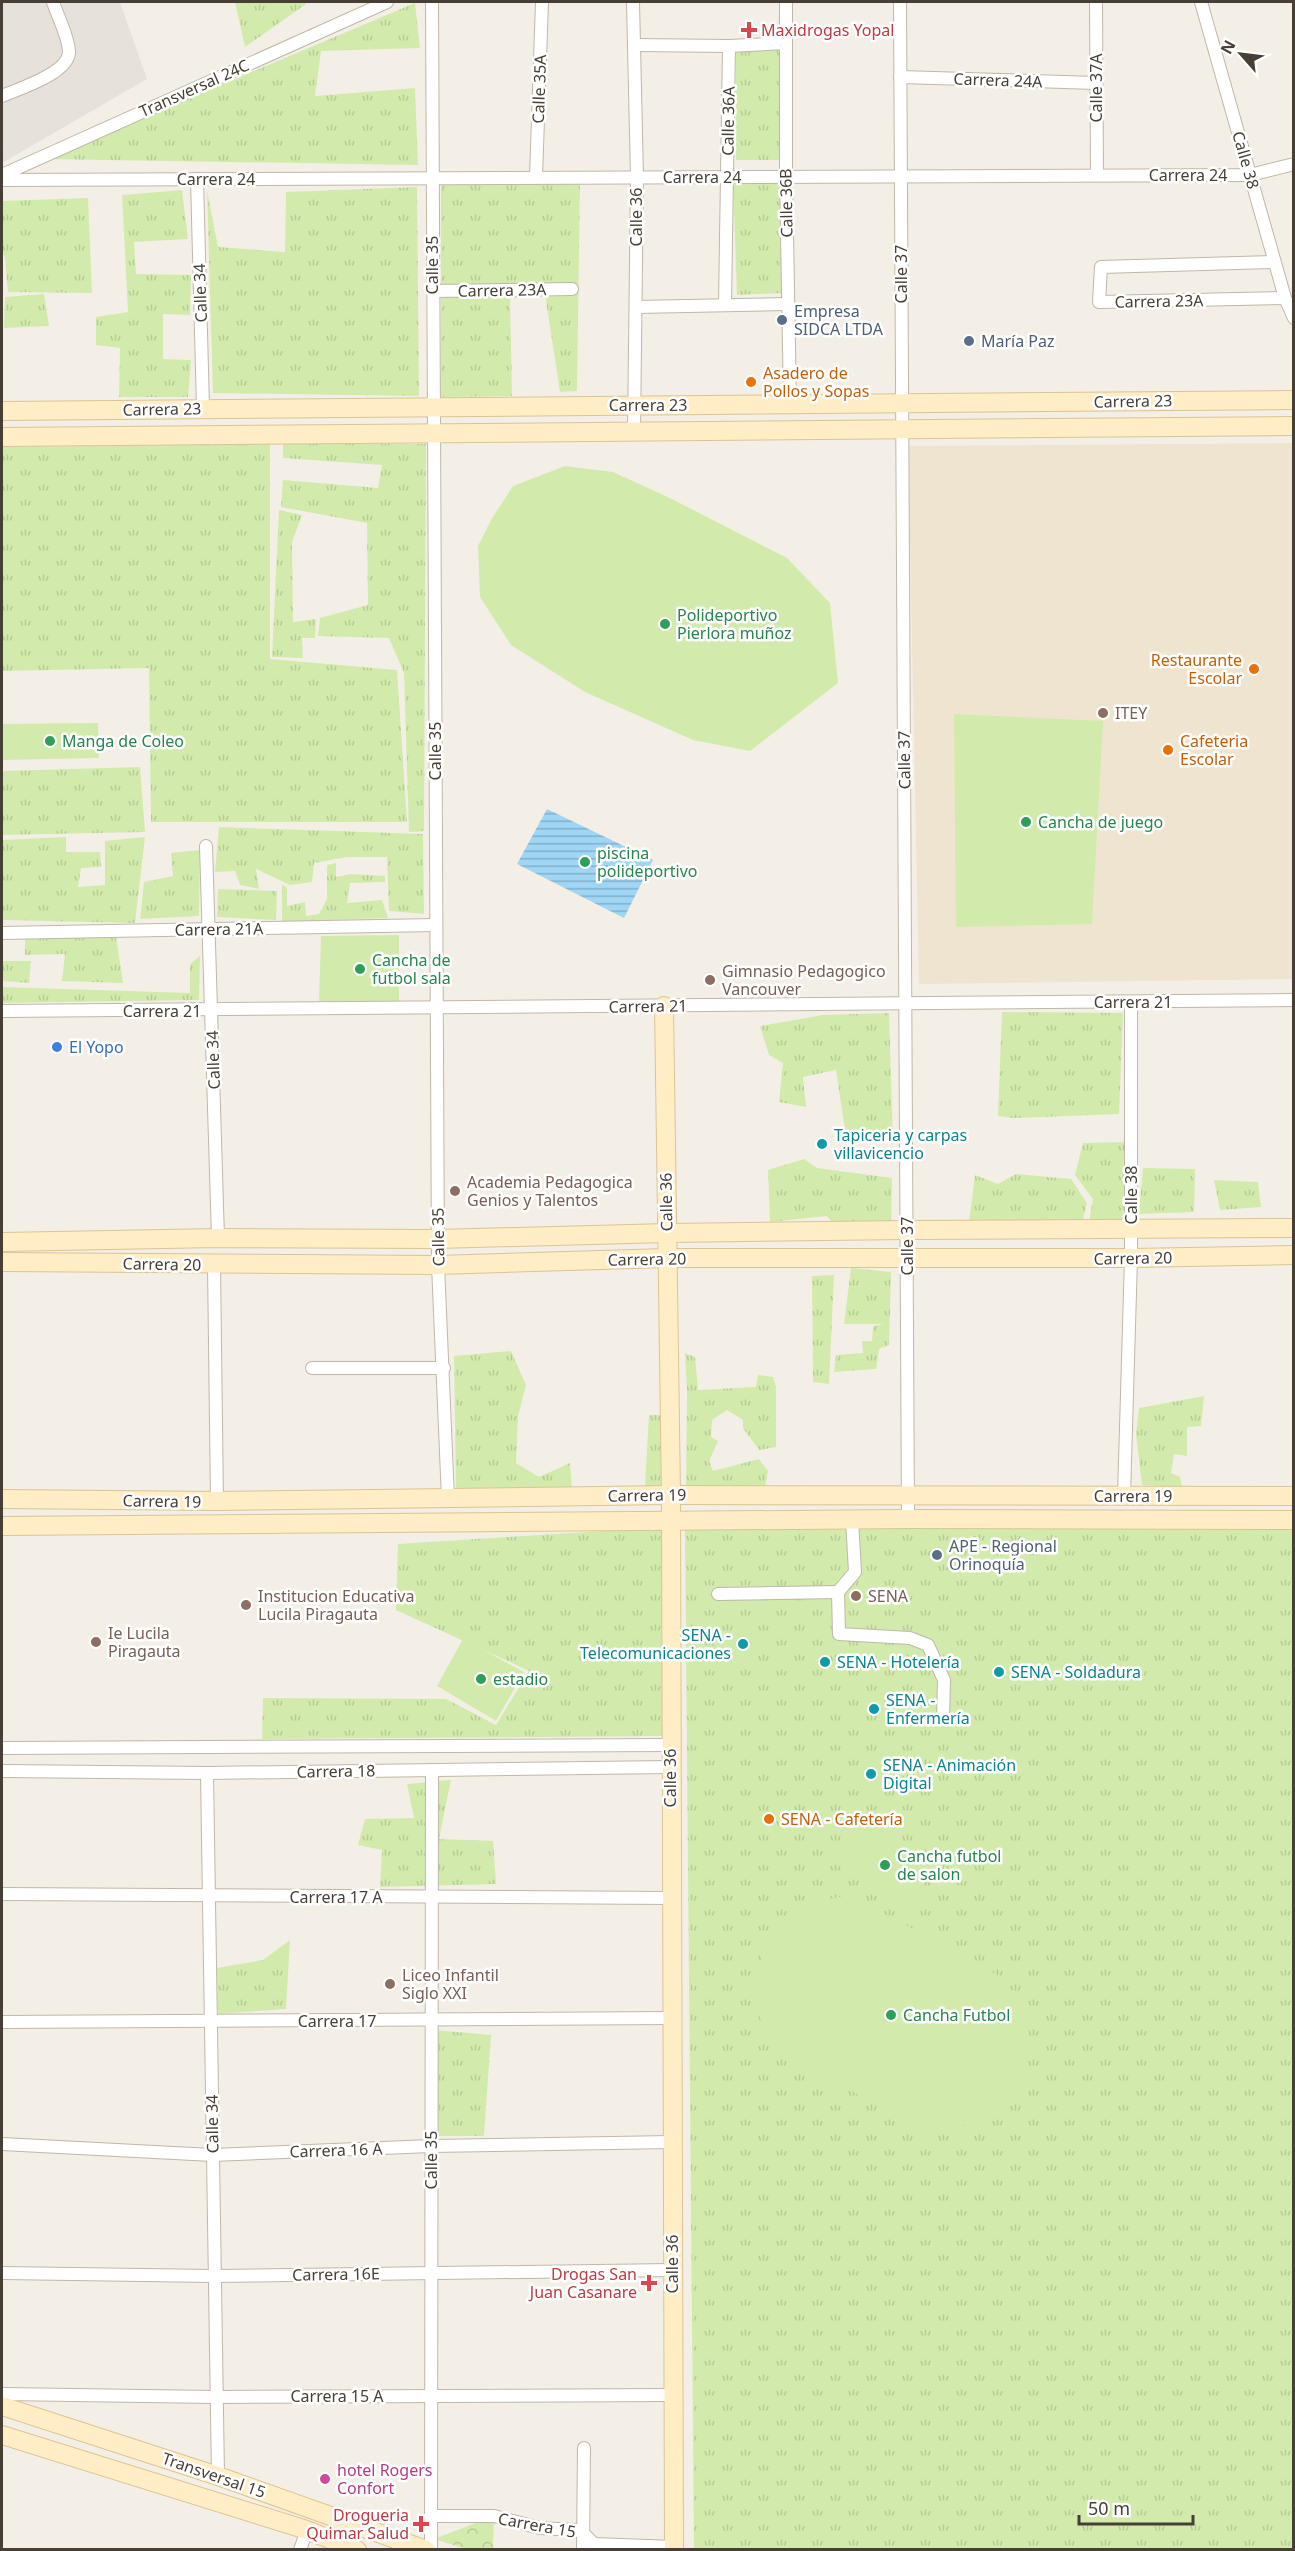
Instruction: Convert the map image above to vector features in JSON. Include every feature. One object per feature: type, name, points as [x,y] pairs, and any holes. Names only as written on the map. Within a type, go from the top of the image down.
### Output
[{"type":"main road","name":"Carrera 23","points":[[2,411],[1293,400]]},
{"type":"main road","name":"Carrera 23","points":[[2,437],[1293,426]]},
{"type":"main road","name":"Calle 36","points":[[664,1006],[671,1495],[670,1767],[673,2018],[671,2270],[674,2548]]},
{"type":"main road","name":"Carrera 20","points":[[2,1242],[218,1238],[438,1239],[907,1230],[1293,1228]]},
{"type":"main road","name":"Carrera 20","points":[[2,1262],[438,1265],[667,1258],[1131,1258],[1293,1255]]},
{"type":"main road","name":"Carrera 19","points":[[2,1499],[217,1501],[908,1494],[1293,1496]]},
{"type":"main road","name":"Carrera 19","points":[[2,1526],[908,1519],[1293,1520]]},
{"type":"main road","name":"Transversal 15","points":[[2,2406],[218,2475],[426,2550]]},
{"type":"main road","name":"Transversal 15","points":[[2,2435],[307,2530],[357,2550]]},
{"type":"street","points":[[2,96],[58,71],[66,61],[69,52],[53,2]]},
{"type":"street","name":"Transversal 24C","points":[[2,175],[387,2]]},
{"type":"street","name":"Calle 35","points":[[432,2],[438,1265],[448,1499]]},
{"type":"street","name":"Calle 35A","points":[[536,177],[542,2]]},
{"type":"street","name":"Calle 36","points":[[633,2],[637,177],[634,432]]},
{"type":"street","name":"Calle 36B","points":[[786,2],[787,304],[790,404]]},
{"type":"street","name":"Calle 37","points":[[900,2],[908,1519]]},
{"type":"street","name":"Calle 37A","points":[[1096,2],[1097,175]]},
{"type":"street","name":"Calle 38","points":[[1201,2],[1285,298],[1293,318]]},
{"type":"street","points":[[635,45],[729,46],[786,43]]},
{"type":"street","name":"Calle 36A","points":[[725,304],[729,46]]},
{"type":"street","name":"Carrera 24A","points":[[900,77],[1096,83]]},
{"type":"street","name":"Carrera 24","points":[[2,180],[1250,175],[1293,164]]},
{"type":"street","name":"Calle 34","points":[[196,179],[203,408]]},
{"type":"street","name":"Carrera 23A","points":[[1275,262],[1101,267],[1099,302],[1285,298]]},
{"type":"street","name":"Carrera 23A","points":[[433,291],[572,289]]},
{"type":"street","points":[[636,307],[787,304]]},
{"type":"street","name":"Calle 34","points":[[206,846],[218,1238]]},
{"type":"street","name":"Carrera 21A","points":[[2,933],[436,925]]},
{"type":"street","name":"Carrera 21","points":[[2,1011],[1293,1000]]},
{"type":"street","name":"Calle 38","points":[[1124,1496],[1131,1258],[1131,1002]]},
{"type":"street","points":[[214,1265],[217,1501]]},
{"type":"street","points":[[312,1368],[444,1368]]},
{"type":"street","points":[[852,1520],[855,1572],[838,1592],[838,1634],[910,1638],[928,1645],[944,1680],[943,1718]]},
{"type":"street","points":[[718,1594],[838,1592]]},
{"type":"street","name":"Carrera 18","points":[[2,1748],[670,1745]]},
{"type":"street","name":"Carrera 18","points":[[2,1771],[207,1773],[670,1767]]},
{"type":"street","name":"Calle 35","points":[[431,2550],[432,1770]]},
{"type":"street","name":"Calle 34","points":[[207,1773],[213,2276],[218,2475]]},
{"type":"street","name":"Carrera 17 A","points":[[2,1894],[671,1898]]},
{"type":"street","name":"Carrera 17","points":[[2,2022],[673,2018]]},
{"type":"street","name":"Carrera 16 A","points":[[2,2144],[212,2155],[431,2146],[671,2142]]},
{"type":"street","name":"Carrera 16E","points":[[2,2273],[213,2276],[671,2270]]},
{"type":"street","name":"Carrera 15 A","points":[[2,2394],[215,2397],[672,2394]]},
{"type":"street","points":[[583,2550],[584,2448]]},
{"type":"street","name":"Carrera 15","points":[[431,2517],[494,2516],[533,2526],[565,2531],[575,2530],[583,2533],[594,2544],[674,2548]]},
{"type":"street","points":[[300,2550],[307,2530]]},
{"type":"shaded area","points":[[2,2],[120,2],[147,79],[2,163]]},
{"type":"shaded area","name":"ITEY","points":[[1293,443],[1293,979],[919,984],[908,446]]},
{"type":"green space","points":[[235,2],[305,2],[306,4],[245,47]]},
{"type":"green space","points":[[415,3],[420,48],[321,51],[315,96],[415,88],[418,165],[45,159]]},
{"type":"green space","points":[[736,46],[782,46],[782,160],[736,160]]},
{"type":"green space","points":[[580,182],[577,391],[560,392],[545,294],[510,299],[512,396],[441,397],[441,184]]},
{"type":"green space","points":[[781,182],[784,293],[737,295],[733,184]]},
{"type":"green space","points":[[417,187],[419,396],[213,393],[207,190],[218,247],[285,252],[286,192]]},
{"type":"green space","points":[[182,190],[188,239],[134,242],[136,274],[191,275],[190,315],[163,314],[163,359],[191,360],[188,397],[119,397],[120,348],[96,345],[96,317],[128,312],[122,195]]},
{"type":"green space","points":[[88,198],[92,293],[8,292],[5,258],[2,251],[2,201]]},
{"type":"green space","points":[[44,294],[49,326],[4,328],[5,297]]},
{"type":"green space","points":[[283,443],[426,444],[424,831],[409,832],[404,673],[389,638],[318,636],[320,618],[368,605],[367,523],[281,507],[283,480],[378,488],[382,465],[283,458]]},
{"type":"green space","points":[[270,444],[270,659],[397,670],[407,822],[151,822],[149,668],[2,671],[2,447]]},
{"type":"green space","name":"Polideportivo Pierlora muñoz","points":[[565,466],[613,472],[670,498],[787,558],[830,603],[838,683],[750,751],[693,740],[585,692],[511,645],[480,597],[478,546],[491,520],[513,486]]},
{"type":"green space","points":[[279,510],[302,515],[292,542],[293,622],[316,619],[315,638],[302,638],[303,658],[272,657]]},
{"type":"green space","name":"Cancha de juego","points":[[954,714],[1103,721],[1092,924],[956,927]]},
{"type":"green space","name":"Manga de Coleo","points":[[98,723],[99,758],[2,760],[2,724]]},
{"type":"green space","points":[[140,767],[145,832],[2,835],[2,771]]},
{"type":"green space","points":[[219,827],[423,834],[424,914],[389,911],[387,857],[347,857],[314,863],[312,882],[290,885],[256,869],[259,889],[240,885],[235,871],[215,872]]},
{"type":"green space","points":[[66,837],[66,852],[100,852],[101,867],[81,868],[78,887],[105,885],[105,841],[145,837],[135,923],[2,920],[2,840]]},
{"type":"green space","points":[[200,850],[199,916],[140,919],[144,882],[173,876],[171,853]]},
{"type":"green space","points":[[336,863],[336,877],[351,874],[385,876],[385,882],[350,883],[347,903],[382,900],[388,918],[282,922],[282,884],[287,888],[287,906],[305,902],[306,916],[319,914],[327,899],[327,865]]},
{"type":"green space","points":[[218,889],[277,891],[276,920],[217,917]]},
{"type":"green space","name":"Cancha de futbol sala","points":[[399,935],[399,1002],[319,1001],[321,936]]},
{"type":"green space","points":[[116,936],[123,983],[62,981],[65,954],[25,955],[25,939]]},
{"type":"green space","points":[[200,956],[199,1000],[2,1003],[2,987],[190,993],[190,964]]},
{"type":"green space","points":[[2,961],[31,961],[29,983],[2,981]]},
{"type":"green space","points":[[1002,1012],[1123,1013],[1119,1114],[1013,1118],[998,1116]]},
{"type":"green space","points":[[889,1013],[893,1143],[845,1130],[836,1070],[803,1077],[806,1107],[779,1102],[783,1063],[769,1055],[760,1026],[823,1015]]},
{"type":"green space","points":[[1127,1142],[1123,1222],[1089,1222],[1093,1199],[1075,1175],[1083,1143]]},
{"type":"green space","points":[[804,1159],[817,1168],[892,1178],[891,1230],[840,1232],[827,1216],[770,1222],[768,1170]]},
{"type":"green space","points":[[1143,1168],[1195,1169],[1194,1212],[1139,1214]]},
{"type":"green space","points":[[1016,1174],[1071,1179],[1087,1203],[1082,1224],[968,1230],[975,1175],[998,1184]]},
{"type":"green space","points":[[1214,1180],[1258,1182],[1261,1207],[1220,1210]]},
{"type":"green space","points":[[851,1268],[891,1272],[889,1345],[879,1349],[876,1369],[834,1372],[836,1355],[863,1353],[862,1341],[872,1341],[873,1326],[884,1324],[844,1324]]},
{"type":"green space","points":[[834,1275],[829,1384],[813,1382],[812,1276]]},
{"type":"green space","points":[[511,1351],[526,1385],[518,1416],[516,1463],[539,1477],[570,1463],[572,1488],[456,1492],[454,1356]]},
{"type":"green space","points":[[685,1353],[695,1357],[698,1390],[756,1387],[758,1375],[773,1377],[776,1387],[776,1447],[759,1450],[743,1428],[743,1420],[727,1410],[712,1420],[711,1437],[718,1441],[709,1461],[713,1471],[759,1459],[768,1471],[765,1486],[686,1493]]},
{"type":"green space","points":[[1204,1396],[1201,1426],[1187,1427],[1187,1456],[1174,1454],[1171,1473],[1180,1477],[1182,1487],[1142,1485],[1136,1434],[1139,1408]]},
{"type":"green space","points":[[649,1415],[668,1415],[666,1487],[645,1486]]},
{"type":"green space","points":[[1293,1526],[1293,2549],[694,2549],[685,1528]]},
{"type":"green space","points":[[664,1527],[665,1736],[262,1739],[263,1698],[446,1699],[496,1725],[529,1671],[396,1610],[398,1544]]},
{"type":"green space","name":"estadio","points":[[463,1639],[524,1672],[496,1721],[437,1686]]},
{"type":"green space","points":[[451,1780],[439,1839],[493,1841],[496,1884],[380,1887],[382,1850],[358,1845],[365,1819],[414,1818],[407,1784]]},
{"type":"green space","name":"Cancha futbol de salon","points":[[857,1825],[933,1866],[912,1905],[836,1864]]},
{"type":"green space","points":[[841,1897],[858,1900],[985,1967],[1008,1985],[1022,2008],[1029,2033],[1028,2059],[1020,2083],[1004,2104],[982,2119],[954,2127],[934,2129],[927,2127],[889,2111],[816,2071],[778,2044],[768,2034],[760,2018],[756,2001],[756,1982],[766,1946],[788,1917],[802,1907],[816,1901]]},
{"type":"green space","points":[[290,1940],[286,2009],[218,2014],[217,1968],[263,1960]]},
{"type":"green space","points":[[434,2030],[491,2035],[484,2136],[431,2136]]},
{"type":"green space","points":[[494,2516],[493,2549],[466,2549],[434,2539]]},
{"type":"water","name":"piscina polideportivo","points":[[547,809],[653,860],[624,918],[517,864]]},
{"type":"place","name":"Maxidrogas Yopal","points":[[749,30]]},
{"type":"place","name":"Empresa SIDCA LTDA","points":[[782,320]]},
{"type":"place","name":"María Paz","points":[[969,341]]},
{"type":"place","name":"Asadero de Pollos y Sopas","points":[[751,382]]},
{"type":"place","name":"Polideportivo Pierlora muñoz","points":[[665,624]]},
{"type":"place","name":"Restaurante Escolar","points":[[1254,669]]},
{"type":"place","name":"ITEY","points":[[1103,713]]},
{"type":"place","name":"Manga de Coleo","points":[[50,741]]},
{"type":"place","name":"Cafeteria Escolar","points":[[1168,750]]},
{"type":"place","name":"Cancha de juego","points":[[1026,822]]},
{"type":"place","name":"piscina polideportivo","points":[[585,862]]},
{"type":"place","name":"Cancha de futbol sala","points":[[360,969]]},
{"type":"place","name":"Gimnasio Pedagogico Vancouver","points":[[710,980]]},
{"type":"place","name":"El Yopo","points":[[57,1047]]},
{"type":"place","name":"Tapiceria y carpas villavicencio","points":[[822,1144]]},
{"type":"place","name":"Academia Pedagogica Genios y Talentos","points":[[455,1191]]},
{"type":"place","name":"APE - Regional Orinoquía","points":[[937,1555]]},
{"type":"place","name":"SENA","points":[[856,1596]]},
{"type":"place","name":"Institucion Educativa Lucila Piragauta","points":[[246,1605]]},
{"type":"place","name":"Ie Lucila Piragauta","points":[[96,1642]]},
{"type":"place","name":"SENA - Telecomunicaciones","points":[[743,1644]]},
{"type":"place","name":"SENA - Hotelería","points":[[825,1662]]},
{"type":"place","name":"SENA - Soldadura","points":[[999,1672]]},
{"type":"place","name":"estadio","points":[[481,1679]]},
{"type":"place","name":"SENA - Enfermería","points":[[874,1709]]},
{"type":"place","name":"SENA - Animación Digital","points":[[871,1774]]},
{"type":"place","name":"SENA - Cafetería","points":[[769,1819]]},
{"type":"place","name":"Cancha futbol de salon","points":[[885,1865]]},
{"type":"place","name":"Liceo Infantil Siglo XXI","points":[[390,1984]]},
{"type":"place","name":"Cancha Futbol","points":[[891,2015]]},
{"type":"place","name":"Drogas San Juan Casanare","points":[[649,2283]]},
{"type":"place","name":"hotel Rogers Confort","points":[[325,2479]]},
{"type":"place","name":"Drogueria Quimar Salud","points":[[421,2524]]}]
